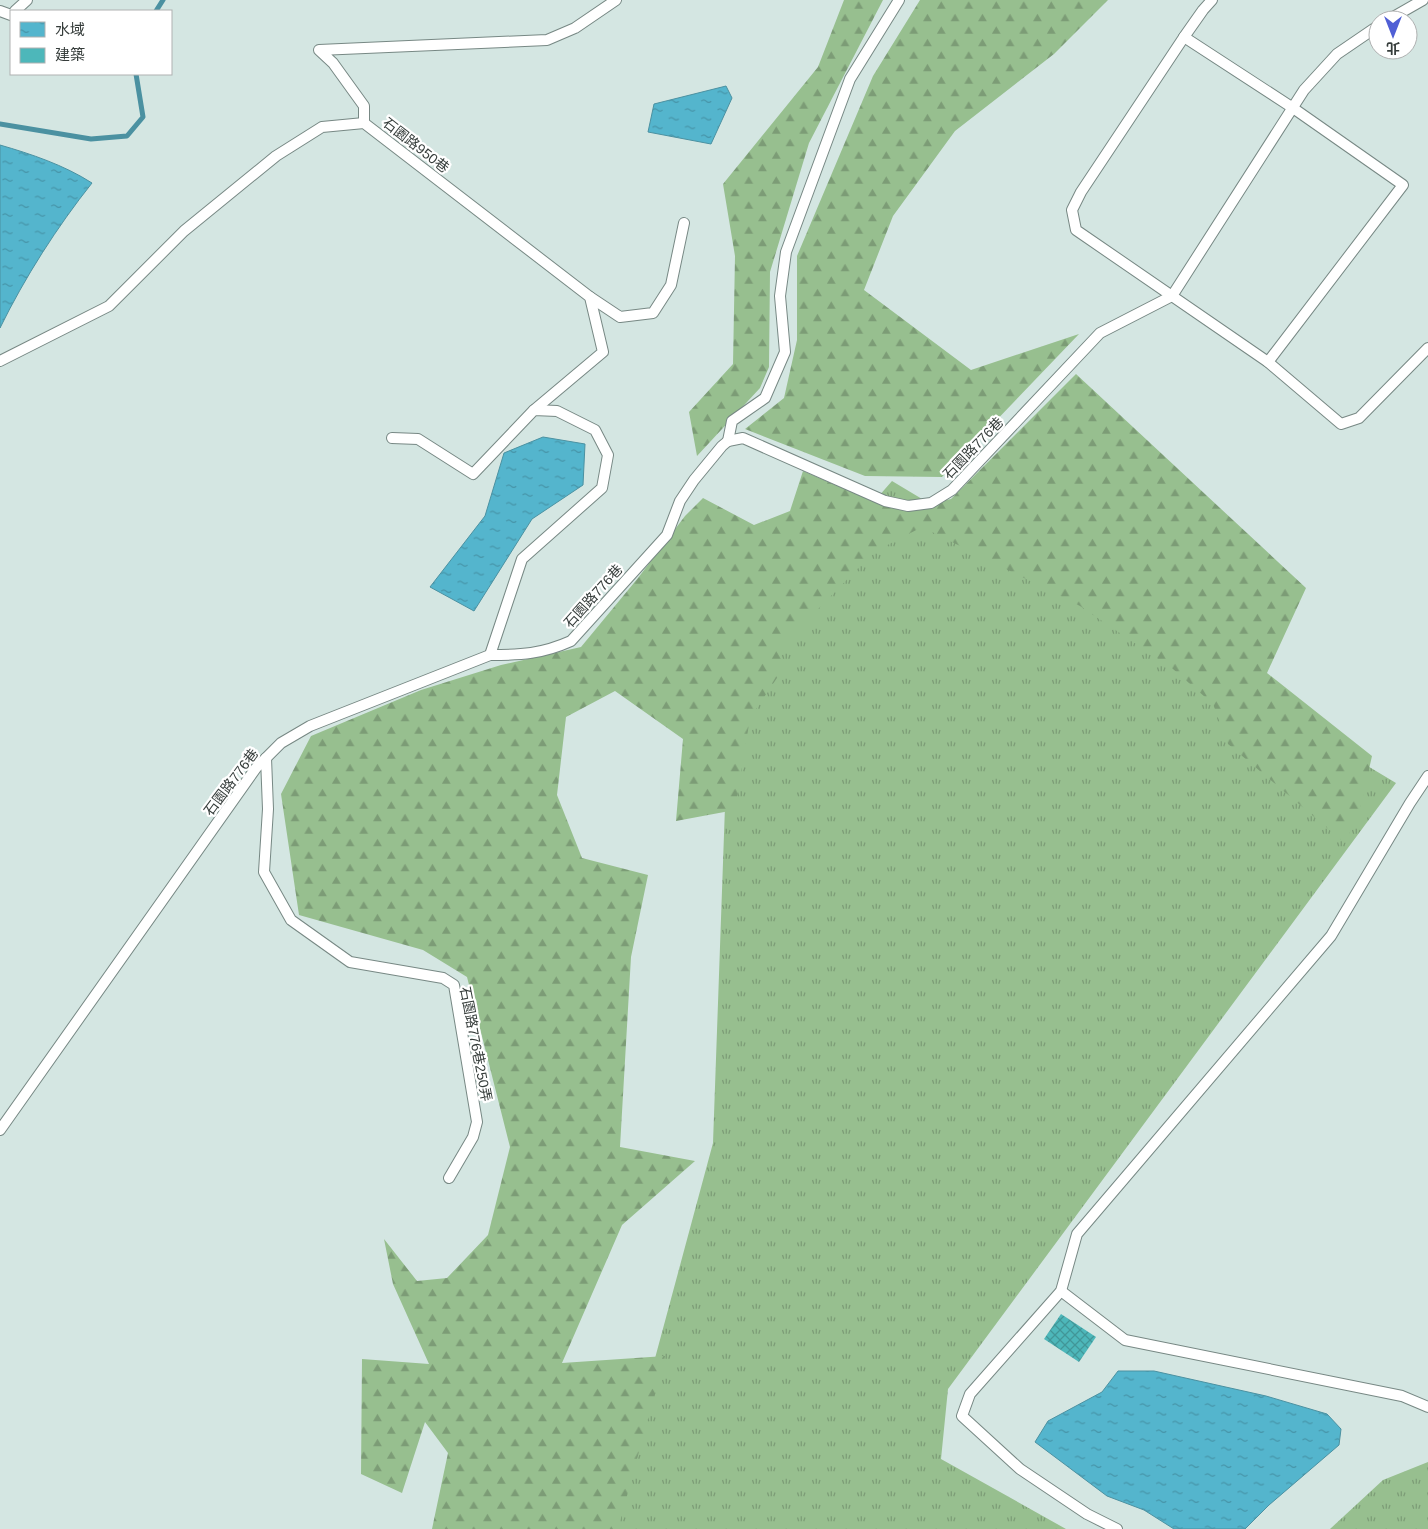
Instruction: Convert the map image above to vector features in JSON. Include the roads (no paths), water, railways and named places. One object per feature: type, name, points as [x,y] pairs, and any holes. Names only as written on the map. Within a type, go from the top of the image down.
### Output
[{"type":"lane","points":[[16,10],[27,0]]},
{"type":"lane","points":[[364,123],[364,106],[333,63],[318,50],[547,40],[575,28],[616,0]]},
{"type":"lane","points":[[728,441],[732,420],[764,398],[785,352],[780,296],[786,252],[850,79],[899,0]]},
{"type":"lane","points":[[1212,0],[1184,37],[1081,192],[1072,210],[1076,230],[1268,362],[1340,424],[1359,418],[1428,348]]},
{"type":"lane","points":[[1406,10],[1424,0]]},
{"type":"lane","points":[[1172,296],[1304,90],[1337,54],[1368,33]]},
{"type":"lane","points":[[1184,37],[1293,108],[1403,185],[1268,362]]},
{"type":"lane","name":"石園路950巷","points":[[0,361],[108,306],[184,231],[276,156],[322,127],[364,123],[590,297],[620,317],[653,313],[671,285],[684,222]]},
{"type":"lane","name":"石園路776巷","points":[[0,1130],[256,768],[281,743],[310,726],[490,655],[528,654],[552,650],[571,641],[667,535],[680,501],[694,480],[728,441],[743,438],[885,501],[908,506],[931,503],[952,490],[966,478],[1100,333],[1172,296]]},
{"type":"lane","points":[[392,438],[418,439],[473,474],[534,410],[603,352],[590,297]]},
{"type":"lane","points":[[490,655],[522,559],[602,488],[608,455],[595,430],[557,411],[534,410]]},
{"type":"lane","name":"石園路776巷250弄","points":[[266,758],[268,809],[264,872],[290,920],[350,962],[443,978],[454,985],[477,1122],[473,1137],[449,1178]]},
{"type":"lane","points":[[1117,1529],[1087,1514],[1020,1469],[962,1416],[970,1394],[1061,1291],[1077,1234],[1330,936],[1428,776]]},
{"type":"lane","points":[[1061,1291],[1124,1340],[1402,1396],[1428,1407]]},
{"type":"water","points":[[726,86],[732,98],[711,144],[648,132],[654,104]]},
{"type":"water","points":[[0,145],[47,161],[92,183],[42,253],[0,328]]},
{"type":"water","points":[[543,437],[585,444],[583,485],[532,519],[474,611],[430,587],[485,516],[504,453]]},
{"type":"water","points":[[1118,1371],[1154,1371],[1266,1396],[1327,1414],[1341,1429],[1339,1445],[1269,1505],[1245,1529],[1174,1529],[1144,1510],[1107,1496],[1035,1442],[1048,1421],[1102,1392]]},
{"type":"waterway","points":[[157,10],[163,0]]},
{"type":"waterway","points":[[0,124],[91,139],[127,136],[143,117],[136,75]]}]
